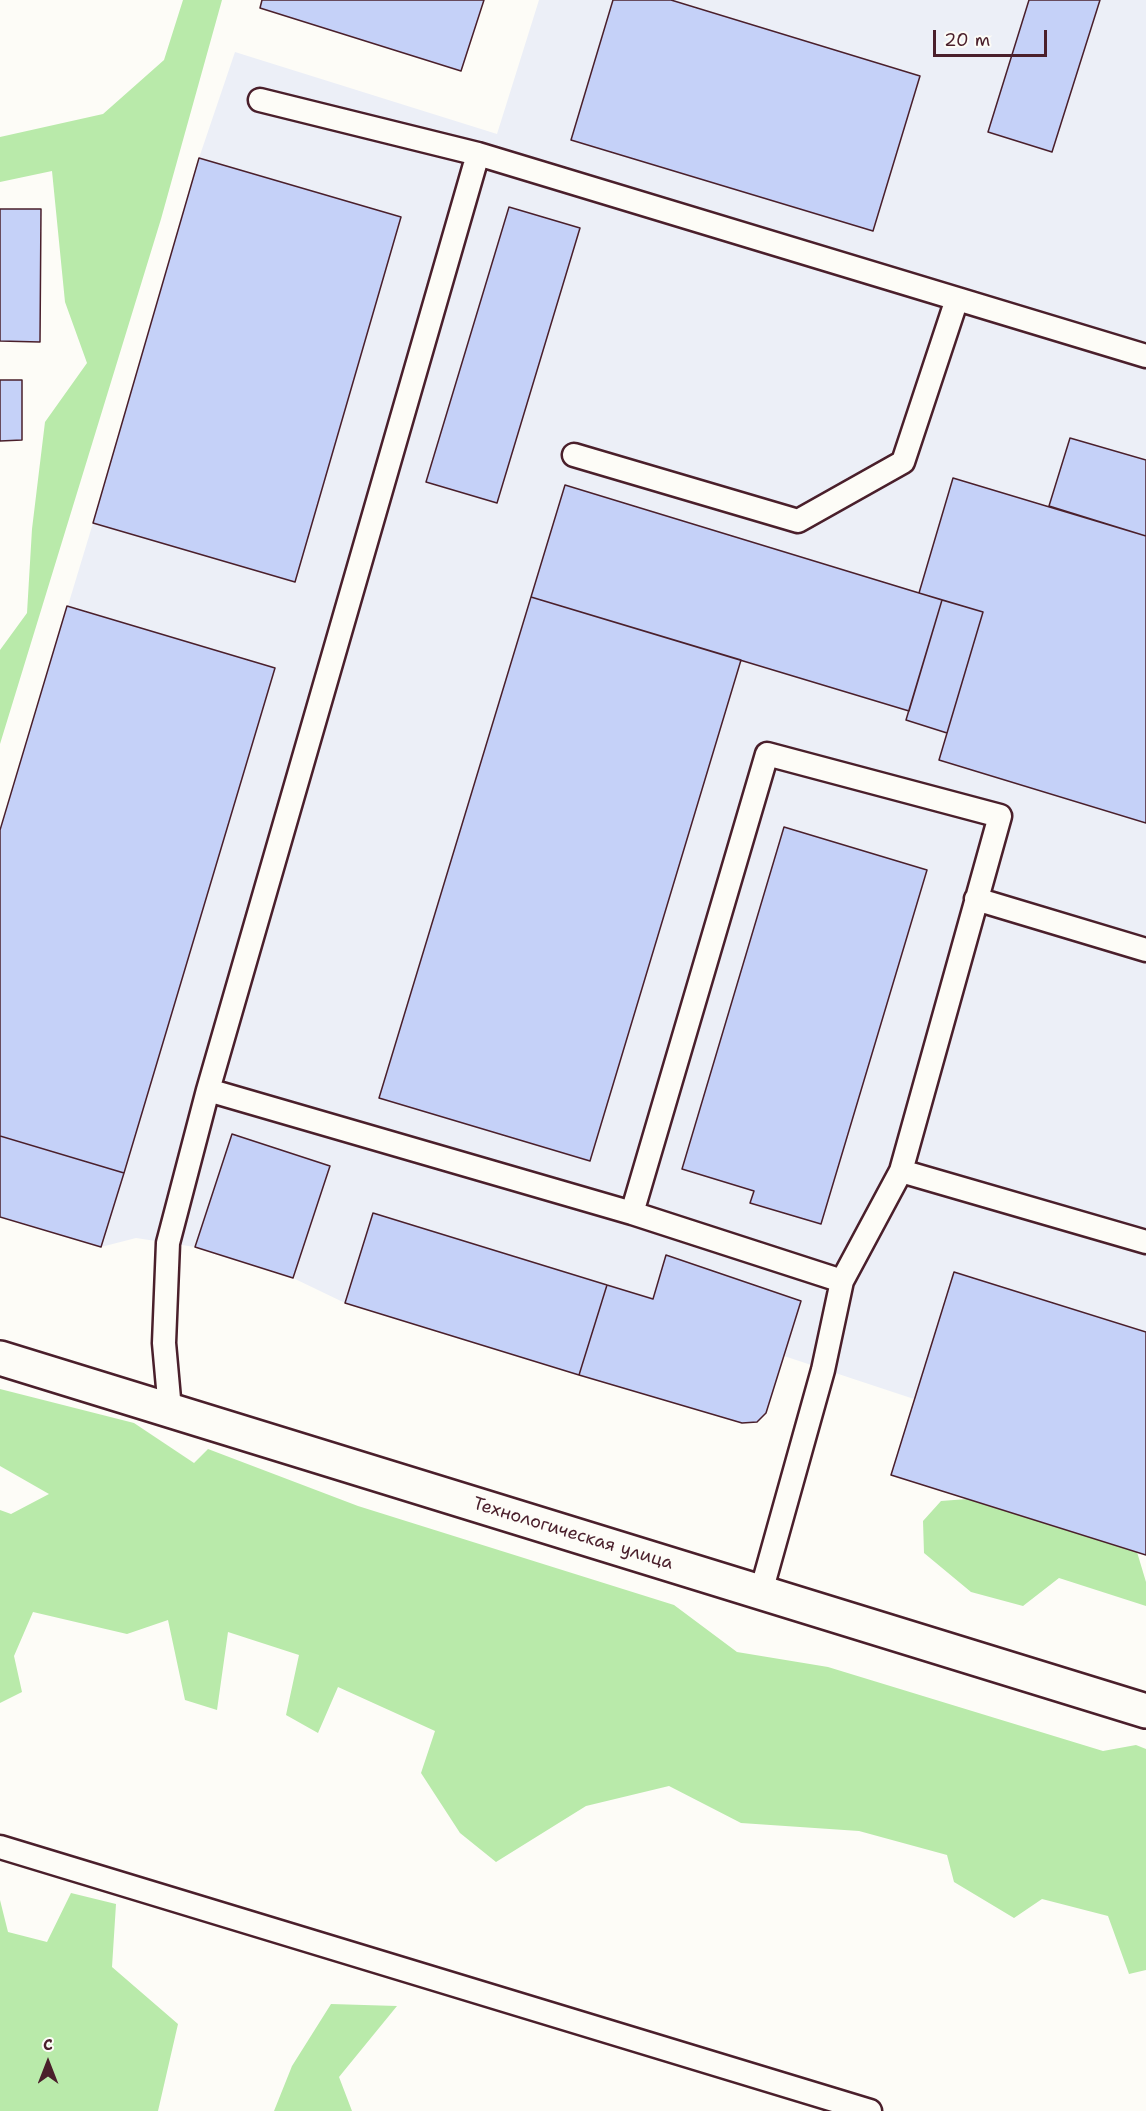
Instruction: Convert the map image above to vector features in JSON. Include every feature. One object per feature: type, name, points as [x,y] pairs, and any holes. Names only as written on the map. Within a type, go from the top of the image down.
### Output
[{"type":"street","name":"Технологическая улица","points":[[0,1358],[1146,1711]]},
{"type":"lane","points":[[261,100],[478,154],[1146,356]]},
{"type":"lane","points":[[170,1410],[164,1343],[168,1243],[208,1090],[478,154]]},
{"type":"lane","points":[[574,455],[798,520],[903,462],[957,298]]},
{"type":"lane","points":[[632,1213],[767,754],[1000,816],[900,1171],[842,1281],[824,1370],[761,1592]]},
{"type":"lane","points":[[976,899],[1146,950]]},
{"type":"lane","points":[[208,1090],[632,1213],[842,1281]]},
{"type":"lane","points":[[900,1171],[1146,1242]]},
{"type":"lane","points":[[0,1847],[870,2111]]},
{"type":"shaded area","points":[[539,0],[1146,0],[1146,1555],[891,1475],[914,1399],[784,1356],[766,1413],[757,1422],[742,1423],[345,1303],[293,1278],[195,1247],[136,1238],[101,1247],[0,1217],[0,830],[93,523],[199,158],[235,52],[497,134]]},
{"type":"green space","points":[[183,0],[222,0],[161,219],[0,744],[0,650],[27,613],[32,529],[45,422],[87,363],[65,302],[52,171],[0,182],[0,137],[103,114],[164,60]]},
{"type":"green space","points":[[0,1389],[134,1423],[194,1463],[208,1449],[358,1506],[674,1605],[737,1652],[828,1667],[1103,1751],[1136,1745],[1146,1749],[1146,1970],[1129,1974],[1108,1916],[1042,1899],[1014,1918],[954,1882],[947,1855],[859,1831],[741,1823],[669,1786],[586,1806],[496,1862],[460,1833],[421,1773],[435,1731],[338,1687],[318,1733],[286,1715],[299,1655],[228,1632],[217,1710],[185,1700],[168,1620],[127,1634],[33,1612],[14,1656],[22,1692],[0,1703],[0,1510],[11,1514],[49,1494],[0,1466]]},
{"type":"green space","points":[[967,1499],[1137,1552],[1146,1582],[1146,1606],[1059,1578],[1023,1606],[971,1592],[924,1553],[923,1521],[941,1501]]},
{"type":"green space","points":[[71,1893],[116,1904],[112,1967],[178,2024],[158,2111],[0,2111],[0,1900],[8,1932],[47,1942]]},
{"type":"green space","points":[[331,2004],[397,2006],[339,2077],[352,2111],[274,2111],[292,2066]]},
{"type":"building","points":[[262,0],[484,0],[461,71],[260,8]]},
{"type":"building","points":[[613,0],[671,0],[920,76],[873,231],[571,140]]},
{"type":"building","points":[[1029,0],[1100,0],[1052,152],[988,132]]},
{"type":"building","points":[[199,158],[401,217],[295,582],[93,523]]},
{"type":"building","points":[[509,207],[580,228],[497,503],[426,482]]},
{"type":"building","points":[[0,209],[41,209],[40,342],[0,341]]},
{"type":"building","points":[[0,380],[22,380],[22,440],[0,441]]},
{"type":"building","points":[[1070,438],[1146,460],[1146,536],[1049,506]]},
{"type":"building","points":[[953,478],[1146,536],[1146,823],[939,760],[983,612],[919,593]]},
{"type":"building","points":[[565,485],[942,600],[909,711],[531,597]]},
{"type":"building","points":[[531,597],[741,660],[590,1161],[379,1098]]},
{"type":"building","points":[[942,600],[983,612],[947,733],[906,720]]},
{"type":"building","points":[[67,606],[275,668],[124,1173],[0,1136],[0,830]]},
{"type":"building","points":[[784,827],[927,870],[821,1224],[750,1203],[754,1191],[682,1169]]},
{"type":"building","points":[[232,1134],[330,1166],[293,1278],[195,1247]]},
{"type":"building","points":[[0,1136],[124,1173],[101,1247],[0,1217]]},
{"type":"building","points":[[373,1213],[607,1285],[579,1375],[345,1303]]},
{"type":"building","points":[[666,1255],[801,1301],[766,1413],[757,1422],[742,1423],[579,1375],[607,1285],[653,1299]]},
{"type":"building","points":[[954,1272],[1146,1332],[1146,1555],[891,1475]]}]
